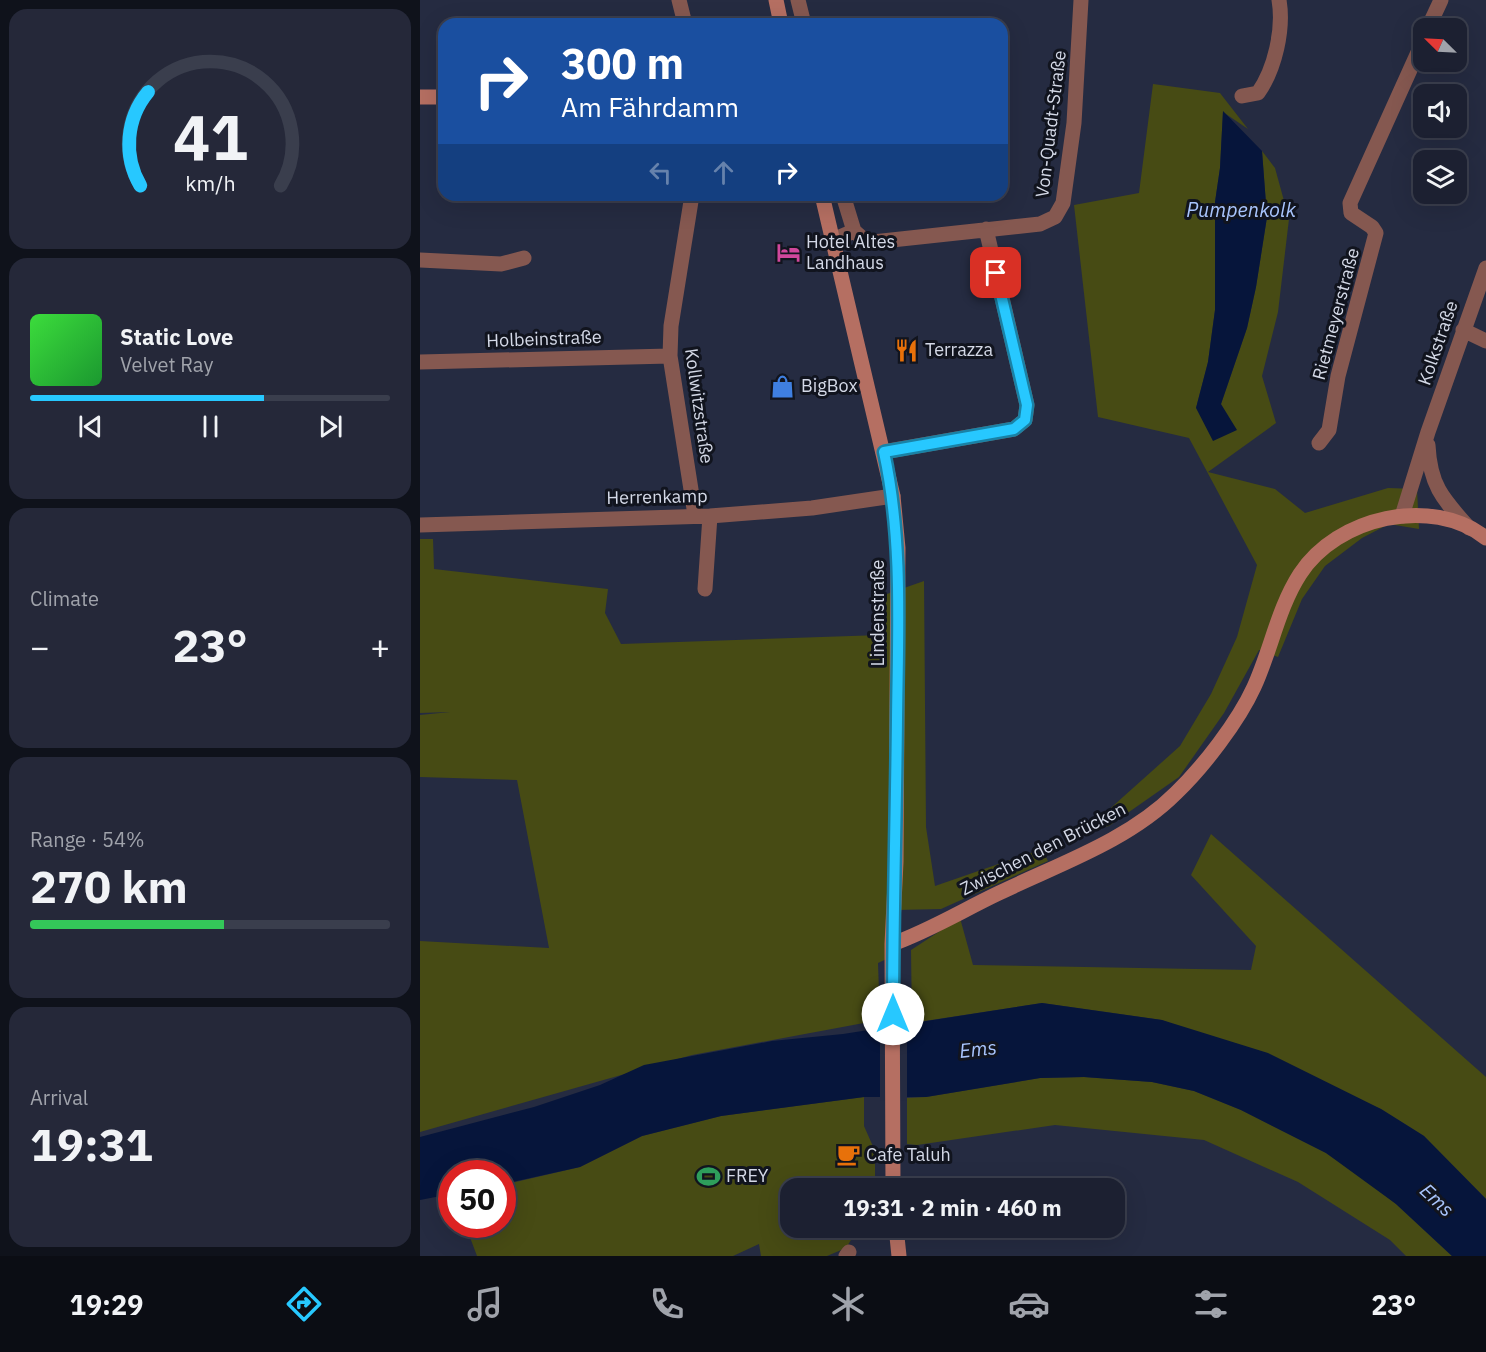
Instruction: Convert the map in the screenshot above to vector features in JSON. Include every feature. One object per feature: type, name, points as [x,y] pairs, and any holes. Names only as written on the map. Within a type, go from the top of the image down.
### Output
[{"type":"main road","points":[[776,0],[780,18]]},
{"type":"main road","points":[[420,97],[438,97]]},
{"type":"main road","name":"Lindenstraße","points":[[823,201],[884,452],[893,496],[898,548],[896,862],[892,944],[893,1178]]},
{"type":"main road","name":"Zwischen den Brücken","points":[[892,944],[1113,838],[1148,816],[1177,793],[1231,725],[1253,689],[1285,602],[1301,572],[1325,546],[1356,529],[1381,519],[1418,515],[1445,519],[1486,537]]},
{"type":"main road","points":[[897,1238],[899,1256]]},
{"type":"street","points":[[679,0],[684,18]]},
{"type":"street","points":[[798,0],[802,18]]},
{"type":"street","name":"Von-Quadt-Straße","points":[[854,231],[862,238],[873,242],[1040,224],[1054,217],[1063,203],[1074,123],[1081,0]]},
{"type":"street","points":[[1242,96],[1258,93],[1268,79],[1274,62],[1279,0]]},
{"type":"street","points":[[1433,18],[1441,0]]},
{"type":"street","name":"Rietmeyerstraße","points":[[1319,443],[1329,430],[1338,376],[1376,233],[1372,227],[1351,213],[1350,203],[1413,63]]},
{"type":"street","name":"Kollwitzstraße","points":[[691,201],[671,326],[670,356],[703,516],[705,589]]},
{"type":"street","points":[[833,240],[854,231],[845,201]]},
{"type":"street","points":[[884,452],[1014,429],[1025,420],[1027,405],[986,229]]},
{"type":"street","points":[[420,260],[501,264],[524,258]]},
{"type":"street","name":"Kolkstraße","points":[[1402,516],[1428,432],[1486,268]]},
{"type":"street","points":[[1463,330],[1486,341]]},
{"type":"street","name":"Holbeinstraße","points":[[420,362],[670,356]]},
{"type":"street","name":"Kolkstraße","points":[[1428,432],[1430,470],[1438,492],[1469,528]]},
{"type":"street","name":"Herrenkamp","points":[[420,525],[703,516],[812,508],[893,496]]},
{"type":"green space","points":[[1153,84],[1220,93],[1248,129],[1223,112],[1220,168],[1215,202],[1215,310],[1208,362],[1196,408],[1221,404],[1247,328],[1267,217],[1262,151],[1275,168],[1289,219],[1278,312],[1262,376],[1276,423],[1208,472],[1275,489],[1305,513],[1388,488],[1417,489],[1419,529],[1389,524],[1362,538],[1325,566],[1302,599],[1278,657],[1259,650],[1224,713],[1179,777],[1109,826],[1085,831],[1180,746],[1211,694],[1237,637],[1257,565],[1189,438],[1098,417],[1074,205],[1139,193]]},
{"type":"green space","points":[[420,539],[433,539],[434,569],[608,589],[605,613],[621,644],[881,635],[887,594],[924,581],[926,827],[935,886],[1042,849],[1048,861],[941,909],[896,910],[895,955],[878,963],[880,1020],[692,1055],[420,1132],[420,941],[549,948],[517,780],[420,777],[420,715],[450,712],[420,713]]},
{"type":"green space","points":[[1211,834],[1486,1077],[1486,1199],[1424,1136],[1381,1109],[1162,1020],[1042,1003],[912,1023],[911,950],[960,918],[973,965],[1251,970],[1256,946],[1191,875]]},
{"type":"green space","points":[[1084,1077],[1152,1082],[1194,1091],[1241,1110],[1326,1153],[1362,1177],[1396,1204],[1452,1256],[1406,1256],[1390,1240],[1298,1182],[1204,1140],[1055,1125],[917,1145],[907,1144],[907,1098],[926,1097],[1040,1078]]},
{"type":"green space","name":"FREY","points":[[864,1097],[864,1126],[875,1151],[875,1178],[780,1178],[780,1238],[852,1238],[846,1248],[827,1256],[761,1256],[759,1244],[733,1256],[477,1256],[470,1238],[516,1238],[516,1182],[580,1167],[642,1136],[721,1116]]},
{"type":"water","name":"Pumpenkolk","points":[[1223,111],[1262,151],[1267,217],[1247,328],[1221,404],[1237,430],[1213,441],[1196,408],[1208,362],[1215,310],[1215,202],[1220,168]]},
{"type":"water","name":"Ems","points":[[1042,1003],[1162,1020],[1268,1053],[1381,1109],[1424,1136],[1486,1199],[1486,1256],[1452,1256],[1396,1204],[1326,1153],[1241,1110],[1194,1091],[1152,1082],[1084,1077],[1040,1078],[926,1097],[864,1097],[721,1116],[642,1136],[580,1167],[516,1181],[516,1160],[438,1160],[438,1197],[420,1200],[420,1137],[534,1107],[600,1085],[644,1065],[772,1041],[843,1034]]},
{"type":"pier","points":[[907,1021],[907,1101],[880,1100],[880,1025]]},
{"type":"place","name":"Hotel Altes Landhaus","points":[[788,252]]},
{"type":"place","name":"Terrazza","points":[[907,350]]},
{"type":"place","name":"BigBox","points":[[783,386]]},
{"type":"place","name":"Cafe Taluh","points":[[848,1155]]},
{"type":"place","name":"FREY","points":[[708,1176]]},
{"type":"route","points":[[893,1014],[892,944],[896,862],[899,658],[898,548],[893,496],[884,452],[1014,429],[1021,426],[1025,420],[1027,405],[996,273]]}]
